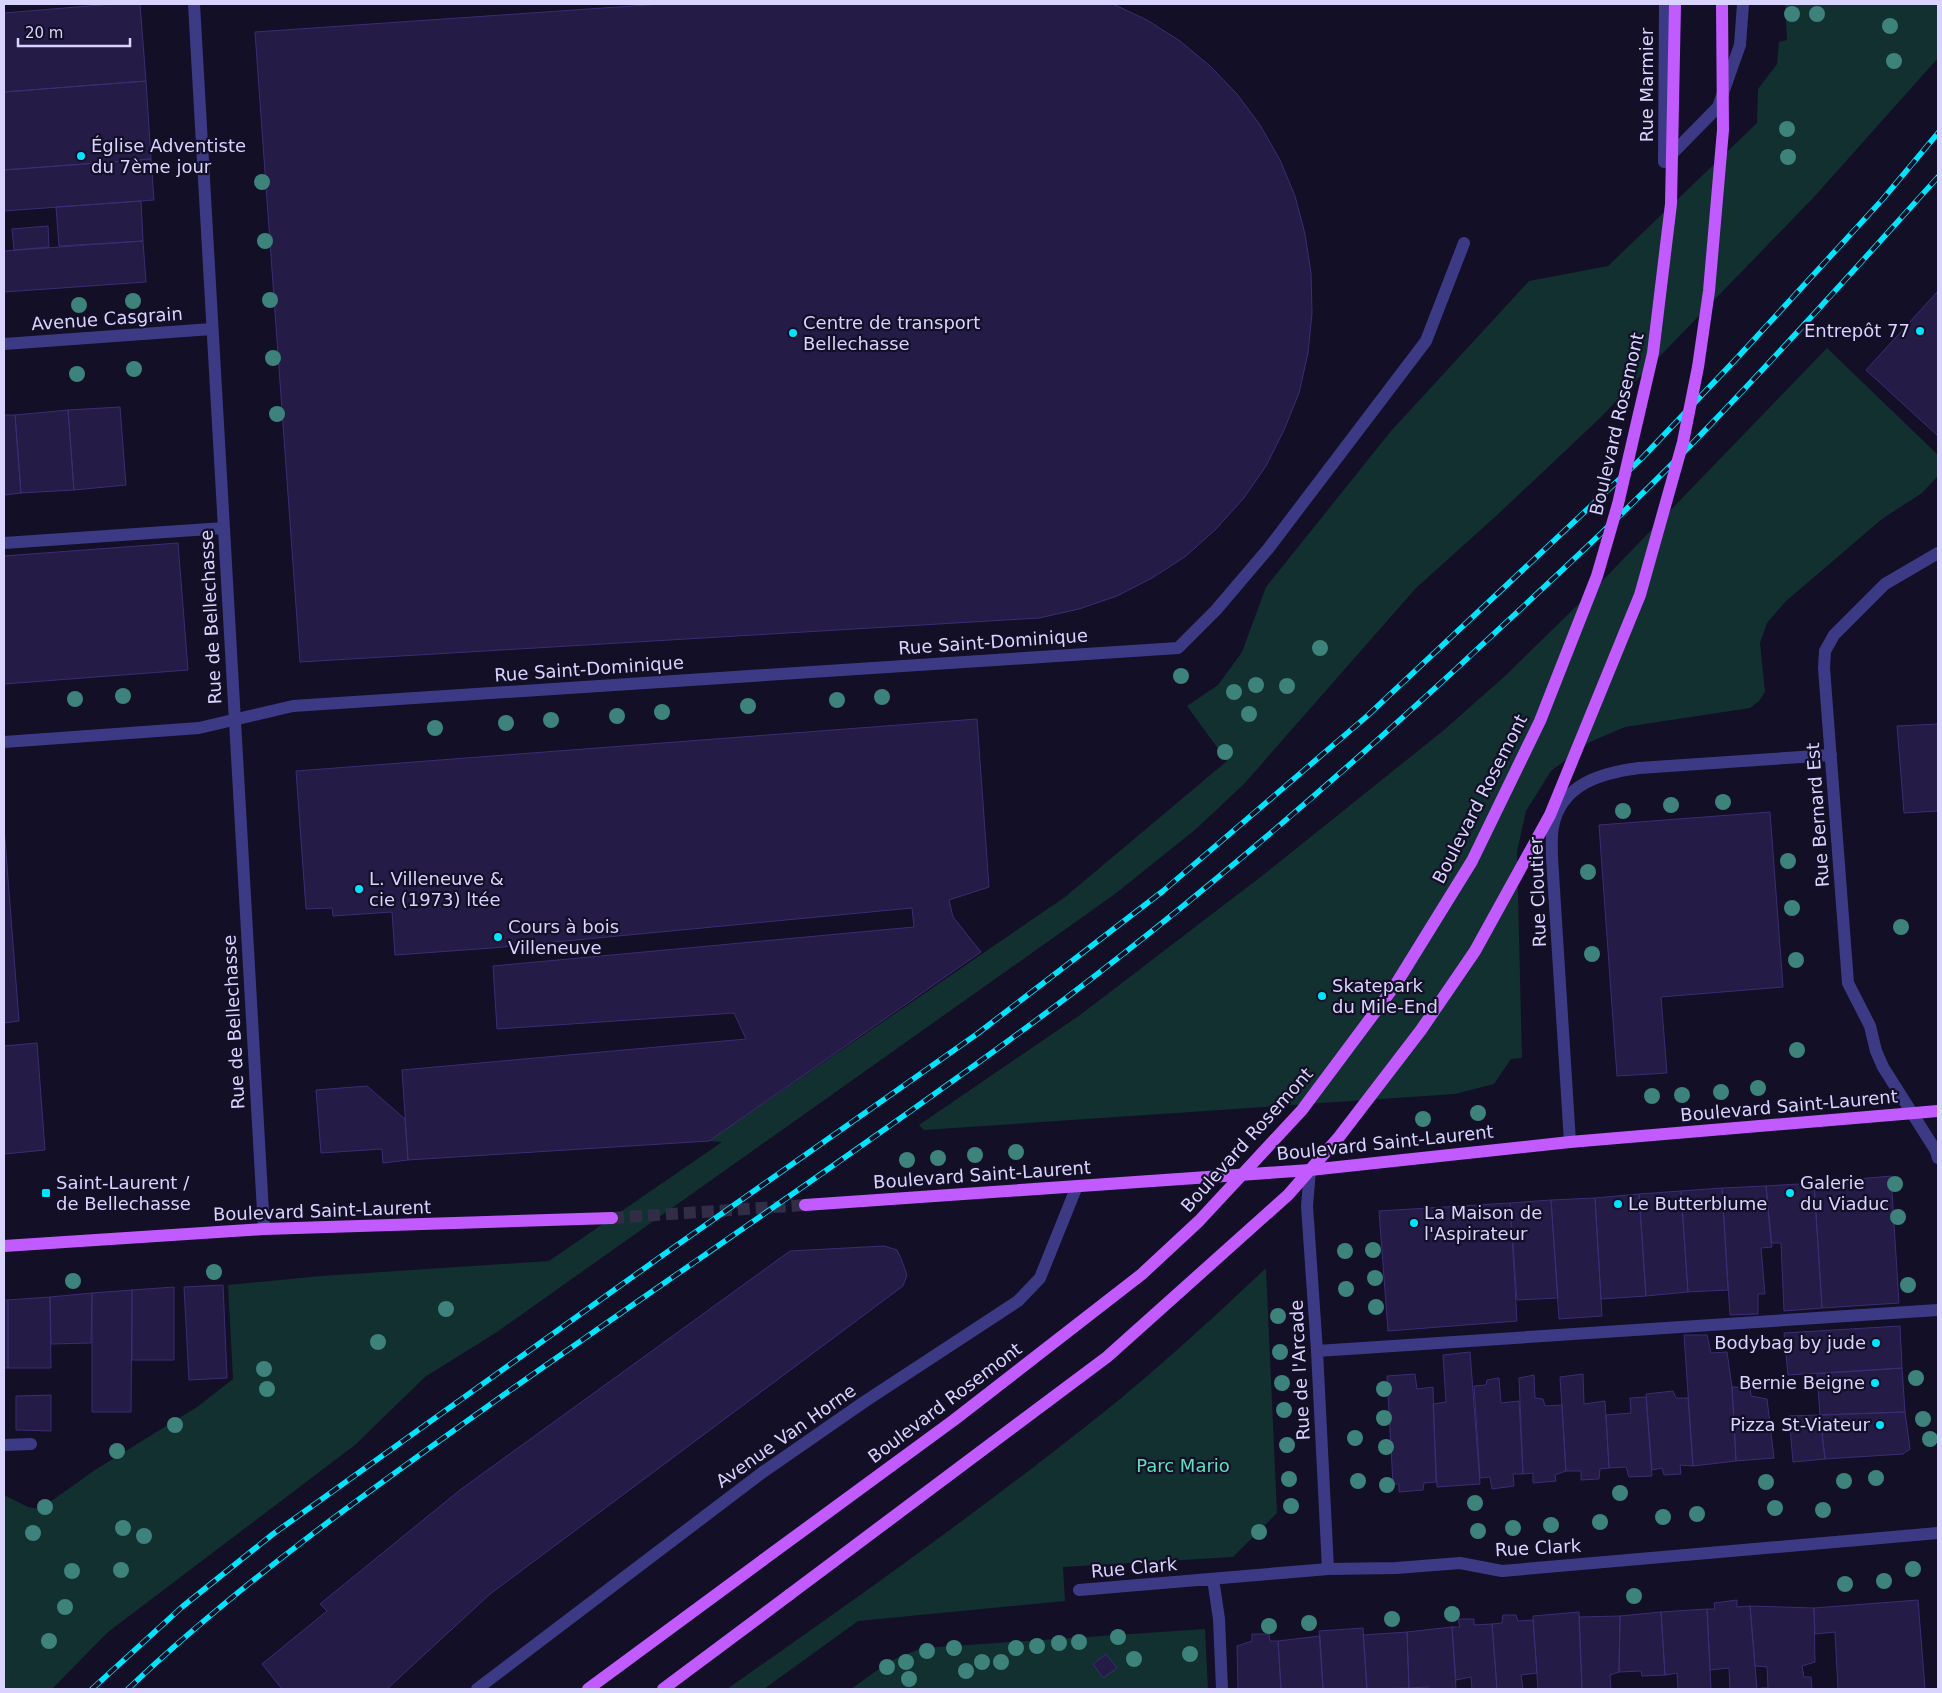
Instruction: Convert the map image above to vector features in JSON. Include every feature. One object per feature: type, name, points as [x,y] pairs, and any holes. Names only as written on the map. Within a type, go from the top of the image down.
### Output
[{"type":"main road","name":"Boulevard Rosemont","points":[[588,1689],[954,1420],[1142,1274],[1199,1221],[1302,1110],[1396,984],[1472,860],[1540,721],[1597,576],[1620,494],[1653,352],[1671,204],[1675,4]]},
{"type":"main road","points":[[663,1689],[1107,1357],[1288,1195],[1339,1137],[1421,1030],[1475,951],[1550,815],[1640,595],[1683,442],[1698,367],[1709,291],[1723,130],[1722,4]]},
{"type":"main road","name":"Boulevard Saint-Laurent","points":[[805,1205],[1310,1170],[1570,1142],[1938,1111]]},
{"type":"main road","name":"Boulevard Saint-Laurent","points":[[4,1246],[264,1229],[612,1218]]},
{"type":"street","name":"Rue de Bellechasse","points":[[194,4],[264,1229]]},
{"type":"street","name":"Rue Marmier","points":[[1665,4],[1664,162],[1718,107],[1740,45],[1743,4]]},
{"type":"street","name":"Rue Saint-Dominique","points":[[4,742],[199,728],[293,706],[1178,648],[1216,610],[1268,549],[1426,342],[1464,243]]},
{"type":"street","name":"Avenue Casgrain","points":[[4,344],[212,329]]},
{"type":"street","points":[[4,543],[224,528]]},
{"type":"street","name":"Rue Bernard Est","points":[[1938,553],[1885,584],[1834,635],[1826,651],[1824,668],[1848,983],[1870,1026],[1876,1051],[1884,1067],[1938,1158]]},
{"type":"street","name":"Rue Cloutier","points":[[1570,1142],[1552,858],[1553,826],[1562,802],[1581,785],[1610,772],[1638,768],[1831,755]]},
{"type":"street","name":"Rue de l'Arcade","points":[[1310,1170],[1307,1206],[1317,1350],[1328,1569]]},
{"type":"street","name":"Avenue Van Horne","points":[[478,1689],[763,1472],[864,1402],[1018,1302],[1040,1278],[1077,1186]]},
{"type":"street","points":[[1317,1350],[1938,1310]]},
{"type":"street","points":[[4,1446],[31,1444]]},
{"type":"street","name":"Rue Clark","points":[[1079,1590],[1328,1569],[1396,1568],[1460,1564],[1502,1571],[1938,1533]]},
{"type":"street","points":[[1213,1579],[1219,1619],[1222,1689]]},
{"type":"green space","points":[[1785,4],[1938,4],[1938,58],[1814,197],[1599,419],[1416,588],[1244,784],[1196,829],[1115,894],[497,1332],[425,1377],[355,1445],[108,1632],[52,1689],[4,1689],[4,1495],[28,1507],[40,1509],[95,1470],[197,1407],[233,1379],[228,1285],[321,1276],[549,1261],[722,1142],[709,1141],[1065,897],[1227,761],[1187,706],[1218,685],[1242,652],[1266,587],[1391,431],[1529,281],[1608,266],[1757,123],[1758,89],[1777,64],[1779,42],[1787,40]]},
{"type":"green space","points":[[1827,348],[1938,455],[1938,476],[1922,493],[1882,519],[1785,602],[1767,623],[1760,643],[1765,692],[1759,701],[1750,708],[1625,727],[1590,742],[1551,771],[1526,811],[1517,852],[1522,1058],[1511,1059],[1494,1084],[1455,1094],[924,1130],[919,1125],[1080,1015],[1267,872],[1444,730],[1505,676],[1606,577]]},
{"type":"green space","name":"Parc Mario","points":[[1266,1268],[1277,1513],[1233,1557],[1063,1567],[1065,1601],[858,1621],[764,1689],[727,1689],[1008,1487],[1121,1399]]},
{"type":"green space","points":[[1205,1629],[1208,1689],[851,1689],[890,1661],[922,1648]]},
{"type":"building","points":[[113,4],[140,4],[146,81],[4,92],[4,13]]},
{"type":"building","name":"Centre de transport Bellechasse","points":[[661,4],[1113,4],[1147,20],[1180,41],[1210,66],[1237,94],[1260,125],[1280,160],[1295,196],[1305,234],[1311,273],[1312,313],[1308,353],[1299,393],[1284,430],[1266,466],[1243,499],[1216,529],[1186,556],[1152,578],[1117,596],[1079,609],[1039,618],[300,662],[255,32]]},
{"type":"building","points":[[146,81],[151,159],[4,170],[4,92]]},
{"type":"building","points":[[151,159],[154,200],[4,211],[4,170]]},
{"type":"building","points":[[141,201],[143,241],[59,246],[56,207]]},
{"type":"building","points":[[48,226],[49,247],[14,250],[12,229]]},
{"type":"building","points":[[143,241],[146,282],[4,292],[4,251]]},
{"type":"building","name":"Entrepôt 77","points":[[1938,291],[1938,436],[1866,370]]},
{"type":"building","points":[[120,407],[126,485],[74,490],[68,410]]},
{"type":"building","points":[[68,410],[74,490],[21,493],[15,415]]},
{"type":"building","points":[[4,415],[15,415],[21,493],[4,495]]},
{"type":"building","points":[[178,543],[188,670],[4,684],[4,556]]},
{"type":"building","name":"Cours à bois Villeneuve","points":[[977,719],[989,887],[949,900],[953,917],[981,952],[709,1141],[408,1160],[402,1070],[746,1039],[734,1013],[497,1029],[493,966],[914,927],[912,908],[492,948],[395,955],[392,912],[333,916],[332,908],[306,909],[296,771]]},
{"type":"building","points":[[1938,724],[1938,811],[1904,813],[1897,726]]},
{"type":"building","points":[[1770,812],[1783,987],[1661,997],[1667,1073],[1617,1076],[1599,825]]},
{"type":"building","points":[[4,827],[19,1021],[4,1023]]},
{"type":"building","points":[[37,1043],[45,1150],[4,1154],[4,1046]]},
{"type":"building","points":[[367,1086],[405,1119],[408,1160],[383,1163],[382,1149],[321,1153],[316,1090]]},
{"type":"building","points":[[1891,1176],[1899,1303],[1822,1308],[1814,1183]]},
{"type":"building","points":[[1814,1183],[1822,1308],[1784,1311],[1781,1243],[1771,1243],[1766,1186]]},
{"type":"building","points":[[1766,1186],[1772,1247],[1761,1248],[1765,1294],[1758,1294],[1758,1314],[1730,1315],[1722,1188]]},
{"type":"building","points":[[1722,1188],[1728,1290],[1688,1292],[1681,1191]]},
{"type":"building","points":[[1681,1191],[1688,1292],[1646,1296],[1639,1194]]},
{"type":"building","points":[[1639,1194],[1646,1296],[1601,1299],[1595,1198]]},
{"type":"building","points":[[1595,1198],[1602,1316],[1559,1319],[1551,1200]]},
{"type":"building","points":[[1551,1200],[1558,1298],[1517,1300],[1510,1203]]},
{"type":"building","points":[[1510,1203],[1517,1321],[1388,1331],[1379,1211]]},
{"type":"building","points":[[884,1246],[897,1250],[907,1275],[903,1286],[490,1594],[387,1689],[282,1689],[262,1664],[327,1611],[320,1604],[460,1490],[790,1251]]},
{"type":"building","points":[[223,1285],[227,1378],[189,1380],[184,1287]]},
{"type":"building","points":[[174,1287],[174,1360],[132,1360],[132,1290]]},
{"type":"building","points":[[132,1290],[131,1412],[92,1412],[92,1293]]},
{"type":"building","points":[[92,1293],[91,1343],[51,1344],[50,1297]]},
{"type":"building","points":[[50,1297],[51,1368],[8,1368],[8,1300]]},
{"type":"building","points":[[4,1300],[8,1300],[8,1368],[4,1368]]},
{"type":"building","points":[[1900,1326],[1902,1368],[1788,1375],[1784,1333]]},
{"type":"building","points":[[1684,1335],[1707,1335],[1711,1353],[1727,1352],[1732,1387],[1736,1461],[1693,1466]]},
{"type":"building","points":[[1470,1352],[1480,1484],[1437,1487],[1433,1404],[1446,1402],[1443,1355]]},
{"type":"building","points":[[1902,1368],[1905,1412],[1820,1415],[1817,1374]]},
{"type":"building","points":[[1415,1374],[1417,1389],[1433,1387],[1436,1482],[1424,1483],[1423,1490],[1399,1492],[1399,1484],[1393,1484],[1387,1376]]},
{"type":"building","points":[[1583,1374],[1584,1404],[1605,1401],[1609,1468],[1600,1469],[1599,1479],[1581,1480],[1581,1471],[1566,1471],[1560,1377]]},
{"type":"building","points":[[1534,1375],[1535,1398],[1543,1399],[1545,1406],[1562,1405],[1566,1471],[1555,1475],[1556,1481],[1533,1483],[1533,1473],[1523,1474],[1519,1378]]},
{"type":"building","points":[[1499,1378],[1501,1403],[1519,1401],[1523,1474],[1513,1474],[1514,1486],[1492,1489],[1490,1477],[1480,1478],[1474,1386],[1486,1385],[1487,1380]]},
{"type":"building","points":[[1732,1387],[1750,1387],[1751,1396],[1767,1399],[1774,1458],[1736,1461]]},
{"type":"building","points":[[1673,1391],[1676,1398],[1688,1398],[1693,1466],[1680,1465],[1681,1474],[1664,1475],[1662,1468],[1652,1470],[1646,1394]]},
{"type":"building","points":[[51,1395],[51,1431],[16,1430],[16,1396]]},
{"type":"building","points":[[1646,1397],[1652,1476],[1629,1477],[1626,1467],[1609,1468],[1606,1415],[1631,1413],[1630,1398]]},
{"type":"building","points":[[1905,1412],[1910,1449],[1903,1454],[1825,1459],[1820,1415]]},
{"type":"building","points":[[1820,1415],[1825,1459],[1793,1462],[1789,1416]]},
{"type":"building","points":[[1737,1600],[1737,1607],[1750,1606],[1757,1689],[1730,1689],[1729,1668],[1710,1670],[1707,1609],[1715,1609],[1714,1603]]},
{"type":"building","points":[[1918,1600],[1925,1689],[1838,1689],[1835,1632],[1815,1634],[1814,1608]]},
{"type":"building","points":[[1750,1606],[1814,1608],[1815,1662],[1802,1666],[1804,1677],[1811,1677],[1812,1689],[1761,1689],[1768,1688],[1767,1667],[1755,1666]]},
{"type":"building","points":[[1707,1609],[1711,1689],[1678,1689],[1677,1673],[1665,1675],[1661,1612]]},
{"type":"building","points":[[1579,1612],[1582,1689],[1538,1689],[1533,1616]]},
{"type":"building","points":[[1661,1612],[1665,1675],[1642,1676],[1641,1671],[1619,1672],[1620,1616]]},
{"type":"building","points":[[1503,1615],[1516,1615],[1518,1621],[1533,1620],[1537,1673],[1521,1675],[1523,1689],[1497,1689],[1492,1624],[1502,1623]]},
{"type":"building","points":[[1620,1616],[1619,1672],[1610,1675],[1611,1689],[1582,1689],[1579,1617]]},
{"type":"building","points":[[1458,1619],[1474,1619],[1474,1625],[1492,1624],[1497,1689],[1472,1689],[1471,1677],[1456,1680],[1452,1627],[1460,1627]]},
{"type":"building","points":[[1452,1627],[1456,1689],[1409,1688],[1407,1632]]},
{"type":"building","points":[[1363,1628],[1367,1689],[1323,1689],[1319,1631]]},
{"type":"building","points":[[1407,1632],[1409,1688],[1367,1689],[1363,1635]]},
{"type":"building","points":[[1252,1634],[1269,1634],[1270,1641],[1278,1641],[1281,1689],[1238,1689],[1237,1646],[1252,1641]]},
{"type":"building","points":[[1320,1636],[1323,1689],[1281,1689],[1278,1641]]},
{"type":"building","points":[[1106,1654],[1117,1668],[1103,1678],[1093,1664]]},
{"type":"tunnel","points":[[612,1218],[805,1205]]},
{"type":"railway","points":[[92,1689],[182,1607],[273,1534],[663,1255],[977,1034],[1163,891],[1366,717],[1642,458],[1882,200],[1938,133]]},
{"type":"railway","points":[[128,1689],[219,1608],[315,1532],[512,1389],[947,1085],[1066,998],[1181,908],[1348,766],[1456,669],[1586,547],[1713,422],[1938,177]]},
{"type":"place","name":"Église Adventiste du 7ème jour","points":[[81,156]]},
{"type":"place","name":"Entrepôt 77","points":[[1920,331]]},
{"type":"place","name":"Centre de transport Bellechasse","points":[[793,333]]},
{"type":"place","name":"L. Villeneuve & cie (1973) ltée","points":[[359,889]]},
{"type":"place","name":"Cours à bois Villeneuve","points":[[498,937]]},
{"type":"place","name":"Skatepark du Mile-End","points":[[1322,996]]},
{"type":"place","name":"Saint-Laurent / de Bellechasse","points":[[46,1193]]},
{"type":"place","name":"Galerie du Viaduc","points":[[1790,1193]]},
{"type":"place","name":"Le Butterblume","points":[[1618,1204]]},
{"type":"place","name":"La Maison de l'Aspirateur","points":[[1414,1223]]},
{"type":"place","name":"Bodybag by jude","points":[[1876,1343]]},
{"type":"place","name":"Bernie Beigne","points":[[1875,1383]]},
{"type":"place","name":"Pizza St-Viateur","points":[[1880,1425]]}]
